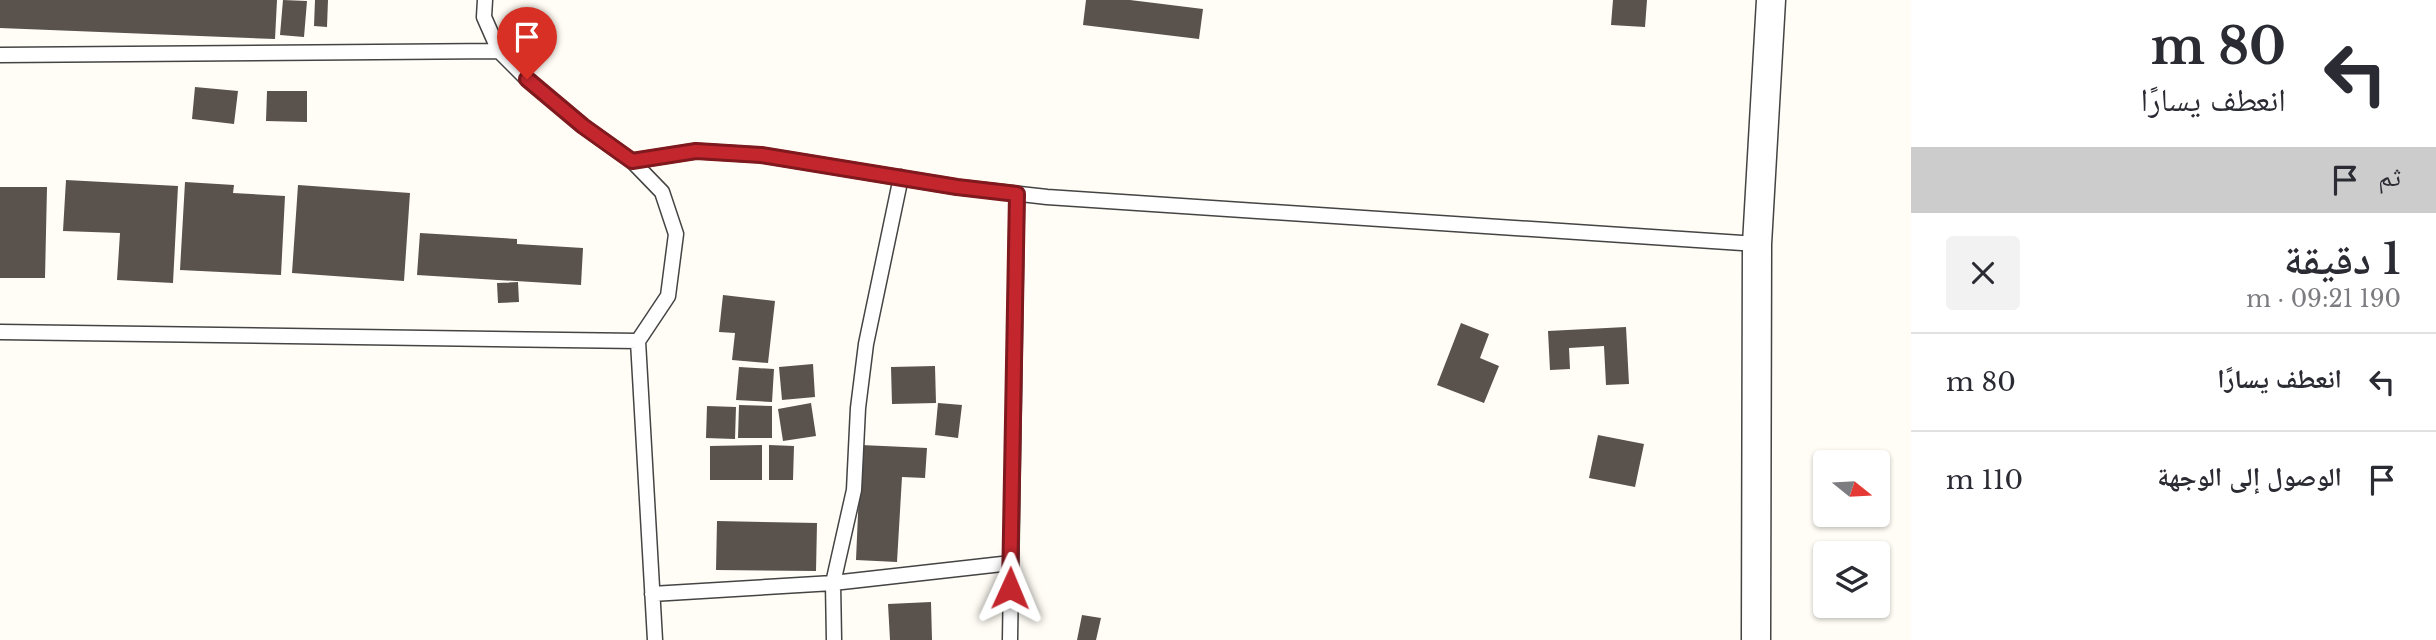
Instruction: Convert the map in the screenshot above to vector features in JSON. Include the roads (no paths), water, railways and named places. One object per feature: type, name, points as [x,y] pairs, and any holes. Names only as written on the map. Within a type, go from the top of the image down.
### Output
[{"type":"street","points":[[1756,640],[1757,244],[1771,0]]},
{"type":"lane","points":[[485,0],[484,17],[499,51],[527,79],[583,126],[632,161],[662,192],[676,234],[668,296],[638,341],[655,640]]},
{"type":"lane","points":[[0,55],[499,51]]},
{"type":"lane","points":[[632,161],[696,151],[748,154],[1017,194],[1757,244]]},
{"type":"lane","points":[[834,640],[833,583],[854,491],[858,408],[866,344],[901,177]]},
{"type":"lane","points":[[1010,640],[1017,194]]},
{"type":"lane","points":[[0,332],[638,341]]},
{"type":"lane","points":[[652,594],[833,583],[1011,563]]}]
